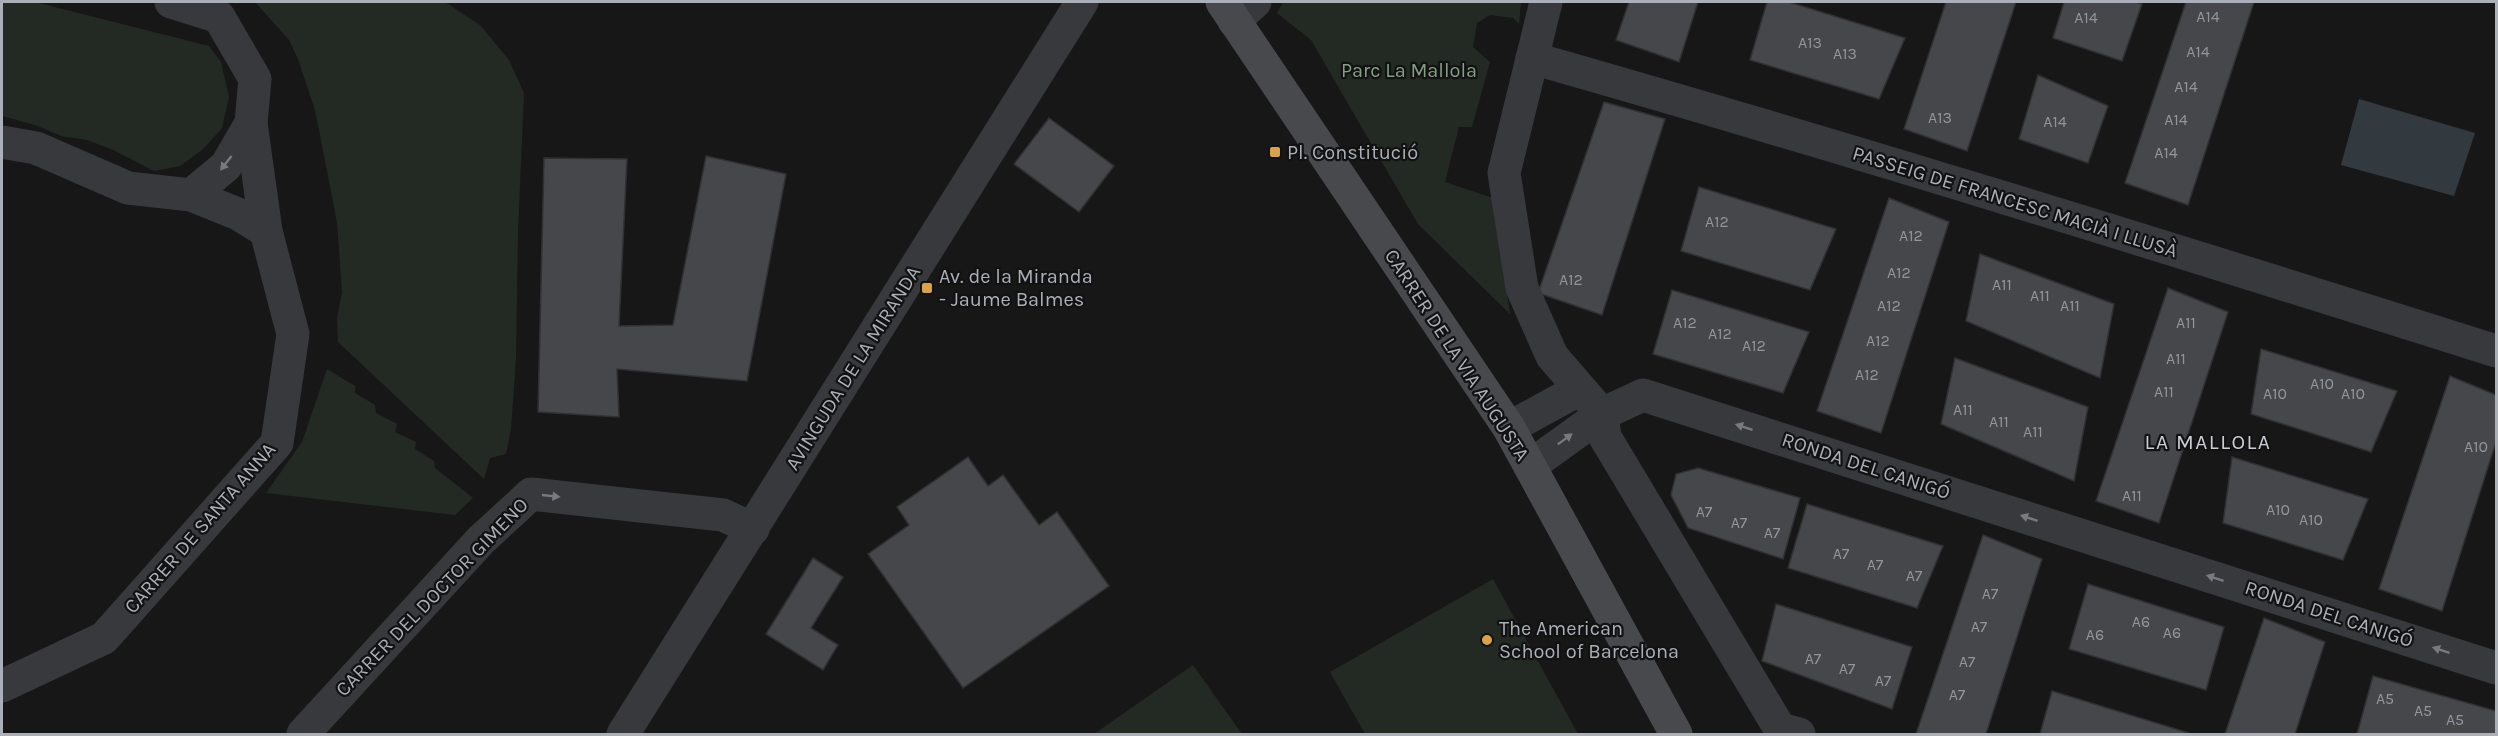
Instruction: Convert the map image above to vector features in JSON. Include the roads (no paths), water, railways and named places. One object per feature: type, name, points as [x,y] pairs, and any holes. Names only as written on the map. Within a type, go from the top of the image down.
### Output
[{"type":"street","points":[[171,2],[219,17],[255,79],[251,123],[226,166],[191,195]]},
{"type":"street","name":"AVINGUDA DE LA MIRANDA","points":[[623,735],[1082,2]]},
{"type":"street","points":[[1546,2],[1504,173],[1522,288],[1552,356],[1602,414],[1605,437],[1780,729],[1799,735]]},
{"type":"street","name":"CARRER DE LA VIA AUGUSTA","points":[[1237,8],[1509,428],[1676,735]]},
{"type":"street","name":"PASSEIG DE FRANCESC MACIÀ I LLUSÀ","points":[[1532,58],[1694,104],[2094,225],[2496,351]]},
{"type":"street","name":"CARRER DE SANTA ANNA","points":[[2,686],[104,638],[277,443],[293,334],[266,231],[251,123]]},
{"type":"street","points":[[2,142],[36,148],[128,188],[191,195],[238,214],[266,231]]},
{"type":"street","points":[[1509,428],[1580,389]]},
{"type":"street","name":"RONDA DEL CANIGÓ","points":[[1530,466],[1602,414],[1643,395],[2496,668]]},
{"type":"street","name":"CARRER DEL DOCTOR GIMENO","points":[[303,735],[481,540],[531,494],[723,515],[753,529]]},
{"type":"place","name":"Pl. Constitució","points":[[1275,152]]},
{"type":"place","name":"Av. de la Miranda - Jaume Balmes","points":[[927,288]]},
{"type":"place","name":"The American School of Barcelona","points":[[1487,640]]},
{"type":"district","name":"LA MALLOLA","points":[[2208,442]]},
{"type":"park label","name":"Parc La Mallola","points":[[1409,70]]}]
